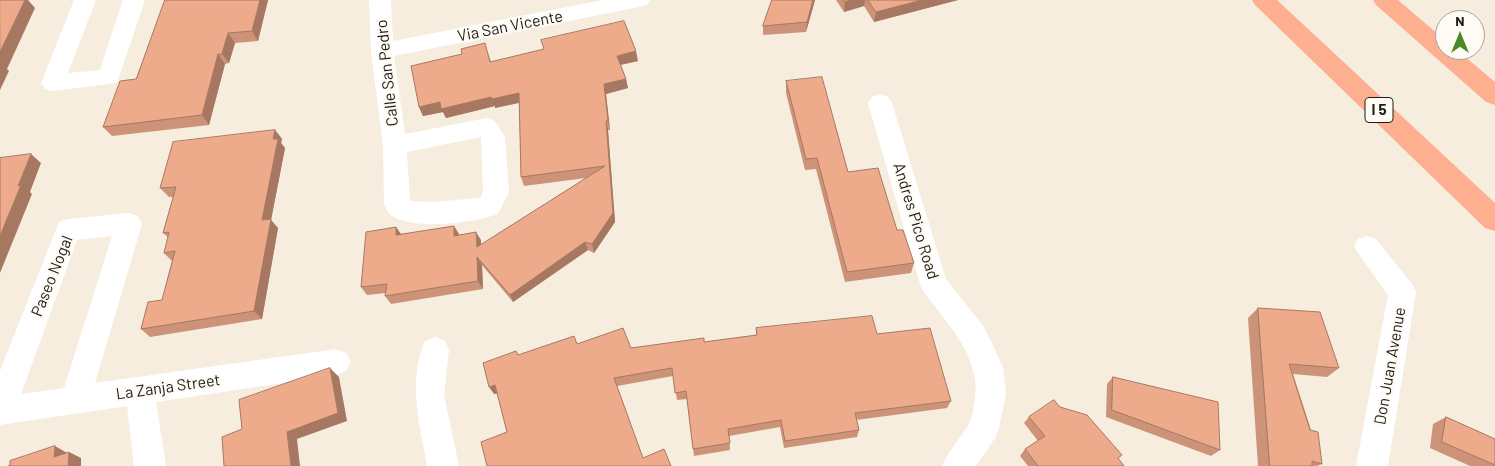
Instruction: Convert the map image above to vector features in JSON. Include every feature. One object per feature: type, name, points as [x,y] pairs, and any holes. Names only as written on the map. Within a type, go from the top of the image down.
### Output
[{"type":"highway","name":"I 5","points":[[1263,0],[1495,220]]},
{"type":"highway","points":[[1384,0],[1495,96]]},
{"type":"street","points":[[85,0],[53,83],[109,78],[134,0]]},
{"type":"street","name":"Calle San Pedro","points":[[380,0],[382,52],[395,145],[397,205],[402,210],[414,212],[469,211],[489,207],[496,192],[493,137],[487,127],[395,145]]},
{"type":"street","name":"Via San Vicente","points":[[382,52],[639,0]]},
{"type":"street","name":"Andres Pico Road","points":[[880,103],[934,284],[974,336],[988,367],[991,394],[984,428],[958,466]]},
{"type":"street","name":"Paseo Nogal","points":[[0,410],[68,230],[129,224],[75,400]]},
{"type":"street","name":"Don Juan Avenue","points":[[1367,247],[1402,292],[1372,466]]},
{"type":"street","points":[[436,350],[429,395],[443,466]]},
{"type":"street","name":"La Zanja Street","points":[[0,410],[336,362]]},
{"type":"street","points":[[140,391],[150,466]]},
{"type":"building","points":[[0,0],[25,0],[0,52]]},
{"type":"building","points":[[165,0],[260,0],[252,31],[228,33],[222,54],[218,54],[202,115],[103,127],[120,81],[136,79]]},
{"type":"building","points":[[772,0],[813,0],[807,22],[763,26]]},
{"type":"building","points":[[868,0],[922,0],[876,12]]},
{"type":"building","points":[[624,21],[636,51],[617,56],[626,79],[604,84],[613,213],[592,244],[585,242],[510,295],[477,257],[478,281],[385,296],[387,284],[361,287],[366,232],[396,227],[396,235],[454,226],[454,236],[476,232],[477,247],[605,166],[521,177],[519,93],[492,99],[491,97],[441,109],[440,102],[419,107],[411,66],[462,54],[461,49],[485,43],[490,62],[544,49],[541,40]]},
{"type":"building","points":[[822,77],[848,172],[878,168],[897,230],[903,230],[914,263],[847,272],[817,158],[806,159],[786,81]]},
{"type":"building","points":[[275,130],[273,139],[278,139],[262,220],[271,219],[254,311],[141,329],[148,302],[162,300],[175,251],[164,253],[169,232],[163,233],[176,187],[160,188],[173,142]]},
{"type":"building","points":[[31,154],[18,186],[21,185],[0,236],[0,158]]},
{"type":"building","points":[[1258,308],[1320,312],[1339,368],[1289,364],[1310,430],[1318,432],[1322,464],[1312,461],[1312,466],[1270,466]]},
{"type":"building","points":[[872,316],[877,334],[930,328],[951,401],[855,413],[859,430],[785,441],[781,420],[728,429],[730,443],[693,449],[686,391],[675,393],[672,368],[614,378],[643,458],[664,449],[671,466],[487,466],[481,442],[507,432],[495,385],[489,387],[483,363],[516,351],[518,355],[574,336],[577,344],[623,328],[631,348],[704,338],[704,342],[757,335],[756,328]]},
{"type":"building","points":[[330,368],[338,413],[287,432],[291,466],[224,466],[222,437],[242,429],[239,400]]},
{"type":"building","points":[[1113,377],[1218,402],[1220,450],[1112,410]]},
{"type":"building","points":[[1054,400],[1060,407],[1087,415],[1122,455],[1118,458],[1124,466],[1038,466],[1025,449],[1045,436],[1029,417]]},
{"type":"building","points":[[1446,417],[1495,439],[1495,465],[1442,442]]},
{"type":"building","points":[[55,446],[54,457],[69,452],[68,466],[10,466],[10,461]]}]
